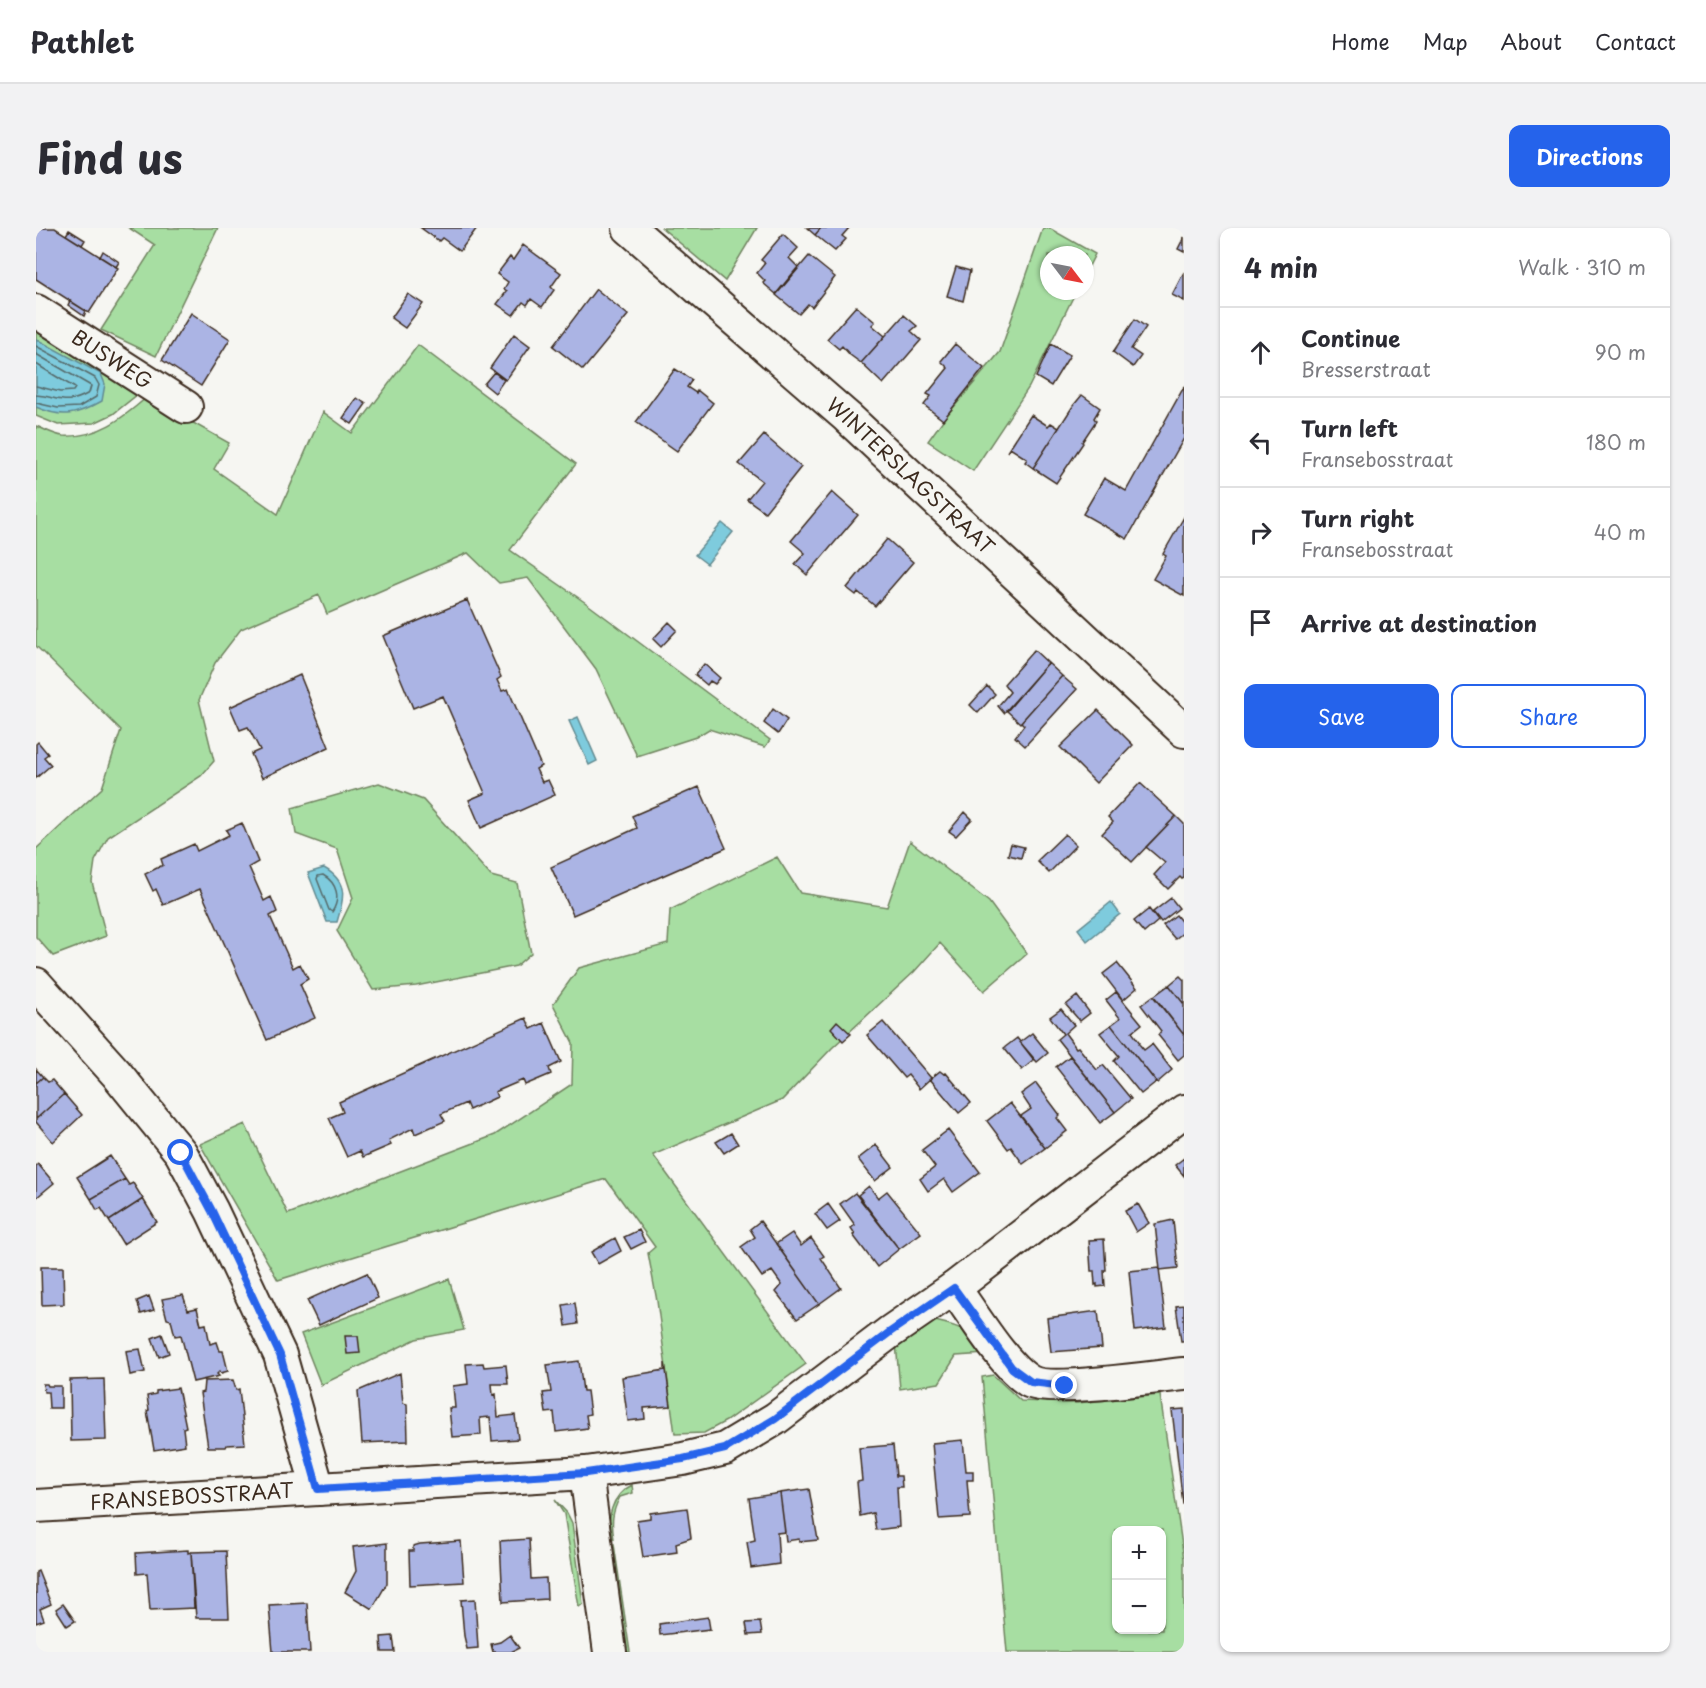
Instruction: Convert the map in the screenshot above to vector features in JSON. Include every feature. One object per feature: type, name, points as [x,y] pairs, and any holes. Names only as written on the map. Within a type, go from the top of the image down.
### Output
[{"type":"street","name":"WINTERSLAGSTRAAT","points":[[629,228],[847,417],[1184,731]]},
{"type":"street","name":"BUSWEG","points":[[36,311],[186,407]]},
{"type":"street","points":[[36,984],[116,1073],[181,1153],[212,1211],[280,1355],[318,1489]]},
{"type":"street","name":"FRANSEBOSSTRAAT","points":[[36,1506],[586,1473],[683,1459],[725,1449],[775,1419],[890,1332],[954,1288],[1184,1111]]},
{"type":"street","points":[[954,1288],[1012,1368],[1031,1382],[1065,1386],[1184,1374]]},
{"type":"street","points":[[586,1473],[610,1652]]},
{"type":"green space","points":[[129,228],[218,228],[156,356],[101,330],[155,245]]},
{"type":"green space","points":[[662,228],[757,228],[725,281]]},
{"type":"green space","points":[[1043,228],[1049,228],[1081,246],[1040,246],[1040,300],[1072,300],[1029,387],[973,471],[928,441],[1000,352]]},
{"type":"green space","points":[[36,324],[138,394],[113,414],[94,423],[58,425],[36,416]]},
{"type":"green space","points":[[418,345],[576,464],[510,550],[586,603],[770,740],[765,747],[709,729],[696,737],[637,756],[596,669],[528,578],[499,583],[468,553],[327,614],[319,595],[241,629],[215,663],[199,700],[214,761],[201,776],[108,837],[95,861],[92,882],[106,936],[53,956],[36,937],[36,849],[102,788],[121,730],[36,646],[36,426],[63,436],[88,434],[119,419],[147,397],[229,443],[214,469],[278,514],[323,412],[352,433]]},
{"type":"green space","points":[[379,783],[423,800],[491,876],[517,883],[531,953],[516,966],[416,986],[373,990],[337,931],[353,898],[337,849],[296,834],[292,808]]},
{"type":"green space","points":[[910,841],[989,902],[1027,954],[984,991],[940,943],[914,972],[832,1048],[782,1100],[653,1155],[806,1364],[726,1421],[704,1433],[675,1434],[657,1301],[648,1253],[655,1247],[606,1179],[278,1280],[200,1144],[245,1124],[288,1214],[495,1135],[572,1084],[573,1043],[553,1004],[579,968],[668,944],[670,910],[777,857],[800,893],[887,907]]},
{"type":"green space","points":[[449,1279],[464,1330],[416,1339],[321,1385],[301,1334]]},
{"type":"green space","points":[[935,1321],[965,1331],[985,1354],[956,1356],[939,1383],[900,1389],[896,1343],[918,1326]]},
{"type":"green space","points":[[993,1375],[1021,1401],[1077,1403],[1160,1395],[1184,1559],[1184,1652],[1007,1652],[982,1377]]},
{"type":"green space","points":[[632,1485],[633,1493],[620,1497],[617,1502],[613,1517],[614,1539],[609,1540],[612,1508],[619,1495]]},
{"type":"green space","points":[[555,1500],[567,1513],[572,1523],[583,1604],[579,1607],[564,1514]]},
{"type":"green space","points":[[614,1544],[630,1652],[626,1652],[611,1545]]},
{"type":"water","points":[[36,339],[101,374],[105,384],[102,401],[85,410],[70,414],[54,413],[36,407]]},
{"type":"water","points":[[722,523],[733,532],[707,564],[695,555]]},
{"type":"water","points":[[578,717],[597,761],[589,765],[569,721]]},
{"type":"water","points":[[324,868],[338,879],[341,885],[343,898],[337,922],[327,922],[308,873]]},
{"type":"water","points":[[1111,902],[1120,914],[1087,941],[1078,929]]},
{"type":"building","points":[[36,228],[55,228],[118,268],[89,313],[36,279]]},
{"type":"building","points":[[421,228],[477,228],[460,251],[442,238],[439,241]]},
{"type":"building","points":[[807,228],[821,228],[815,235]]},
{"type":"building","points":[[821,228],[849,228],[842,236],[846,239],[835,251],[815,235]]},
{"type":"building","points":[[69,230],[85,240],[82,245],[66,235]]},
{"type":"building","points":[[783,234],[798,248],[789,258],[798,267],[776,294],[763,283],[765,281],[757,273],[765,263],[761,260]]},
{"type":"building","points":[[1184,237],[1184,252],[1178,249]]},
{"type":"building","points":[[523,245],[561,273],[551,287],[554,290],[542,307],[531,299],[527,305],[523,302],[513,315],[497,304],[507,291],[504,289],[508,282],[497,274],[510,257],[513,260]]},
{"type":"building","points":[[103,251],[119,262],[116,267],[100,257]]},
{"type":"building","points":[[809,256],[835,277],[812,307],[808,304],[799,314],[776,295]]},
{"type":"building","points":[[956,267],[970,271],[963,301],[947,296]]},
{"type":"building","points":[[1184,272],[1184,301],[1172,295]]},
{"type":"building","points":[[596,289],[628,315],[583,370],[553,346]]},
{"type":"building","points":[[408,294],[423,304],[405,328],[391,318]]},
{"type":"building","points":[[70,301],[86,311],[84,316],[68,305]]},
{"type":"building","points":[[856,306],[875,322],[872,325],[885,336],[861,363],[842,346],[839,349],[827,339]]},
{"type":"building","points":[[191,313],[230,339],[201,386],[162,360]]},
{"type":"building","points":[[904,315],[917,326],[911,331],[921,340],[883,384],[861,363]]},
{"type":"building","points":[[1135,319],[1146,327],[1131,349],[1141,356],[1133,367],[1113,352]]},
{"type":"building","points":[[514,334],[530,346],[506,380],[490,368]]},
{"type":"building","points":[[955,344],[984,368],[943,420],[924,405],[931,396],[927,394],[948,368],[941,361]]},
{"type":"building","points":[[1051,344],[1070,355],[1051,386],[1036,377]]},
{"type":"building","points":[[675,369],[692,380],[687,387],[696,393],[697,390],[713,403],[677,451],[636,422]]},
{"type":"building","points":[[494,372],[504,380],[495,393],[484,384]]},
{"type":"building","points":[[1184,387],[1184,438],[1127,539],[1083,514],[1104,478],[1126,491]]},
{"type":"building","points":[[1082,395],[1100,408],[1094,418],[1096,421],[1056,483],[1033,468]]},
{"type":"building","points":[[357,398],[366,404],[352,424],[343,418]]},
{"type":"building","points":[[1031,415],[1048,426],[1051,423],[1059,428],[1033,468],[1025,462],[1027,459],[1010,448],[1007,452]]},
{"type":"building","points":[[764,435],[801,467],[765,512],[747,499],[762,481],[739,464]]},
{"type":"building","points":[[832,492],[858,515],[807,575],[795,564],[805,553],[791,541]]},
{"type":"building","points":[[1184,517],[1184,596],[1153,579],[1166,556],[1163,554]]},
{"type":"building","points":[[887,539],[913,562],[875,606],[858,592],[856,595],[847,588]]},
{"type":"building","points":[[467,600],[501,677],[497,680],[502,691],[508,689],[541,766],[536,769],[542,782],[548,780],[555,795],[481,828],[469,800],[485,793],[443,696],[413,708],[383,636]]},
{"type":"building","points":[[669,622],[677,630],[661,647],[653,639]]},
{"type":"building","points":[[1034,650],[1048,663],[1004,713],[998,706],[1010,692],[1004,684]]},
{"type":"building","points":[[1048,663],[1062,676],[1020,723],[1007,711]]},
{"type":"building","points":[[704,664],[720,678],[715,684],[710,681],[707,685],[695,675]]},
{"type":"building","points":[[300,675],[329,747],[262,778],[251,754],[260,750],[248,727],[240,730],[230,707]]},
{"type":"building","points":[[1062,676],[1077,689],[1025,746],[1015,737],[1024,725],[1021,722]]},
{"type":"building","points":[[987,686],[995,694],[978,713],[970,705]]},
{"type":"building","points":[[773,709],[787,720],[778,734],[764,723]]},
{"type":"building","points":[[1098,710],[1133,745],[1096,783],[1060,747]]},
{"type":"building","points":[[38,742],[48,754],[44,757],[51,765],[36,778],[36,744]]},
{"type":"building","points":[[1140,783],[1176,816],[1132,862],[1102,834],[1113,822],[1108,817]]},
{"type":"building","points":[[699,787],[726,848],[573,915],[551,867],[637,828],[632,816]]},
{"type":"building","points":[[965,812],[972,819],[956,836],[949,831]]},
{"type":"building","points":[[1176,816],[1184,824],[1184,878],[1180,877],[1168,889],[1154,875],[1165,863],[1146,847]]},
{"type":"building","points":[[242,823],[258,862],[249,867],[264,901],[271,897],[277,912],[270,916],[293,968],[300,964],[308,979],[300,984],[315,1018],[267,1040],[200,889],[163,905],[156,889],[153,891],[145,874],[163,865],[161,859],[194,844],[197,851],[229,835],[226,830]]},
{"type":"building","points":[[1065,834],[1076,845],[1049,873],[1037,861]]},
{"type":"building","points":[[1011,844],[1024,847],[1021,858],[1008,855]]},
{"type":"building","points":[[1171,898],[1179,908],[1161,922],[1153,912]]},
{"type":"building","points":[[1149,909],[1158,921],[1144,933],[1134,921]]},
{"type":"building","points":[[1176,915],[1184,925],[1184,932],[1175,939],[1163,925]]},
{"type":"building","points":[[1117,963],[1137,988],[1123,1000],[1103,974]]},
{"type":"building","points":[[1180,976],[1184,980],[1184,1004],[1169,985]]},
{"type":"building","points":[[1169,985],[1184,1004],[1184,1035],[1154,996]]},
{"type":"building","points":[[1116,992],[1142,1024],[1132,1032],[1139,1044],[1144,1050],[1152,1044],[1172,1070],[1157,1083],[1111,1025],[1120,1018],[1106,1000]]},
{"type":"building","points":[[1077,996],[1090,1013],[1080,1021],[1066,1005]]},
{"type":"building","points":[[1153,996],[1184,1035],[1184,1055],[1178,1060],[1158,1035],[1161,1031],[1141,1005]]},
{"type":"building","points":[[1061,1009],[1074,1025],[1065,1033],[1076,1048],[1078,1047],[1097,1070],[1103,1065],[1131,1099],[1115,1112],[1057,1039],[1063,1034],[1050,1017]]},
{"type":"building","points":[[526,1018],[531,1029],[544,1023],[561,1062],[549,1068],[551,1074],[525,1085],[523,1080],[495,1092],[497,1097],[469,1110],[466,1103],[441,1114],[445,1121],[415,1134],[413,1128],[389,1140],[391,1145],[363,1157],[360,1151],[347,1157],[329,1118],[343,1112],[339,1102]]},
{"type":"building","points":[[837,1021],[851,1034],[843,1041],[831,1028]]},
{"type":"building","points":[[883,1022],[931,1078],[919,1089],[908,1075],[904,1078],[867,1035]]},
{"type":"building","points":[[1111,1025],[1156,1082],[1141,1094],[1114,1061],[1119,1056],[1100,1033]]},
{"type":"building","points":[[1032,1033],[1048,1053],[1037,1062],[1020,1042]]},
{"type":"building","points":[[1017,1038],[1034,1060],[1022,1070],[1004,1048]]},
{"type":"building","points":[[1070,1056],[1115,1112],[1100,1123],[1056,1067]]},
{"type":"building","points":[[36,1069],[43,1077],[36,1083]]},
{"type":"building","points":[[940,1071],[946,1073],[971,1103],[959,1113],[930,1079]]},
{"type":"building","points":[[43,1077],[48,1082],[52,1080],[64,1094],[36,1119],[36,1083]]},
{"type":"building","points":[[1036,1083],[1060,1115],[1057,1118],[1067,1131],[1045,1148],[1021,1116],[1031,1109],[1021,1094]]},
{"type":"building","points":[[64,1094],[82,1115],[53,1142],[36,1119]]},
{"type":"building","points":[[1010,1103],[1045,1148],[1023,1164],[1011,1147],[1008,1149],[987,1121]]},
{"type":"building","points":[[948,1130],[980,1172],[953,1192],[944,1179],[928,1191],[920,1179],[935,1167],[922,1150]]},
{"type":"building","points":[[731,1133],[738,1144],[724,1153],[716,1142]]},
{"type":"building","points":[[876,1145],[893,1167],[875,1181],[858,1159]]},
{"type":"building","points":[[110,1156],[125,1179],[91,1199],[77,1177]]},
{"type":"building","points":[[1184,1158],[1184,1176],[1175,1165]]},
{"type":"building","points":[[38,1164],[54,1183],[36,1198],[36,1166]]},
{"type":"building","points":[[125,1179],[129,1185],[133,1183],[143,1199],[109,1221],[101,1208],[97,1210],[91,1199]]},
{"type":"building","points":[[869,1186],[878,1198],[887,1191],[921,1233],[899,1249],[858,1195]]},
{"type":"building","points":[[855,1193],[899,1249],[877,1267],[853,1235],[855,1234],[851,1228],[855,1225],[840,1204]]},
{"type":"building","points":[[143,1199],[157,1222],[123,1244],[109,1221]]},
{"type":"building","points":[[828,1204],[840,1221],[827,1230],[815,1214]]},
{"type":"building","points":[[1138,1204],[1149,1223],[1136,1232],[1125,1211]]},
{"type":"building","points":[[1173,1220],[1178,1268],[1160,1270],[1155,1224]]},
{"type":"building","points":[[760,1221],[819,1304],[797,1319],[776,1292],[782,1285],[772,1271],[762,1277],[741,1247],[755,1237],[750,1229]]},
{"type":"building","points":[[639,1230],[645,1242],[631,1249],[624,1237]]},
{"type":"building","points":[[792,1233],[801,1246],[811,1238],[824,1256],[821,1258],[841,1288],[819,1304],[776,1244]]},
{"type":"building","points":[[615,1238],[621,1251],[598,1264],[591,1252]]},
{"type":"building","points":[[1104,1239],[1105,1286],[1097,1287],[1094,1271],[1091,1271],[1089,1240]]},
{"type":"building","points":[[41,1267],[63,1267],[64,1304],[42,1305]]},
{"type":"building","points":[[1159,1268],[1166,1327],[1135,1331],[1129,1271]]},
{"type":"building","points":[[367,1273],[378,1298],[319,1325],[307,1300]]},
{"type":"building","points":[[183,1295],[188,1310],[197,1308],[201,1325],[206,1324],[210,1344],[217,1342],[220,1351],[223,1351],[228,1371],[221,1373],[220,1371],[217,1374],[219,1376],[193,1382],[181,1335],[175,1336],[171,1320],[167,1319],[162,1299]]},
{"type":"building","points":[[149,1296],[154,1310],[141,1314],[137,1301]]},
{"type":"building","points":[[575,1303],[578,1324],[566,1326],[563,1305]]},
{"type":"building","points":[[1184,1305],[1184,1341],[1181,1341],[1176,1306]]},
{"type":"building","points":[[1098,1311],[1102,1348],[1051,1352],[1047,1318]]},
{"type":"building","points":[[162,1334],[169,1353],[159,1357],[152,1338]]},
{"type":"building","points":[[345,1336],[358,1336],[360,1353],[347,1354]]},
{"type":"building","points":[[140,1349],[145,1372],[130,1375],[126,1351]]},
{"type":"building","points":[[579,1361],[583,1391],[587,1391],[590,1414],[586,1415],[588,1428],[556,1432],[554,1412],[546,1413],[543,1393],[551,1392],[547,1365]]},
{"type":"building","points":[[483,1363],[484,1367],[506,1365],[508,1384],[492,1384],[493,1395],[496,1394],[498,1417],[515,1415],[518,1439],[492,1441],[490,1417],[480,1418],[481,1435],[452,1437],[449,1408],[455,1408],[453,1386],[468,1384],[466,1364]]},
{"type":"building","points":[[665,1363],[671,1406],[644,1408],[645,1419],[628,1421],[622,1377],[665,1370]]},
{"type":"building","points":[[400,1373],[403,1403],[407,1404],[408,1441],[362,1443],[358,1391]]},
{"type":"building","points":[[104,1379],[106,1440],[71,1441],[70,1380]]},
{"type":"building","points":[[233,1380],[236,1390],[239,1389],[245,1444],[208,1447],[200,1393],[203,1392],[204,1381]]},
{"type":"building","points":[[43,1384],[61,1386],[61,1408],[49,1408],[48,1392],[44,1392]]},
{"type":"building","points":[[178,1388],[186,1427],[183,1428],[185,1445],[154,1450],[147,1411],[149,1410],[147,1396],[156,1394],[156,1391]]},
{"type":"building","points":[[1184,1409],[1184,1504],[1183,1504],[1172,1410]]},
{"type":"building","points":[[963,1440],[966,1471],[973,1471],[973,1480],[967,1480],[970,1517],[939,1519],[932,1443]]},
{"type":"building","points":[[893,1445],[896,1476],[901,1476],[902,1487],[897,1487],[899,1527],[876,1530],[873,1513],[860,1516],[857,1482],[862,1481],[859,1448]]},
{"type":"building","points":[[809,1489],[818,1540],[786,1541],[780,1493]]},
{"type":"building","points":[[780,1493],[785,1532],[777,1533],[779,1564],[751,1568],[747,1542],[755,1540],[749,1498]]},
{"type":"building","points":[[687,1508],[691,1538],[676,1543],[677,1552],[643,1557],[637,1520],[650,1518],[650,1513]]},
{"type":"building","points":[[529,1539],[531,1579],[546,1578],[547,1599],[503,1602],[500,1541]]},
{"type":"building","points":[[461,1541],[464,1582],[410,1585],[409,1551],[413,1551],[413,1546]]},
{"type":"building","points":[[387,1543],[387,1583],[372,1609],[345,1592],[356,1571],[353,1547]]},
{"type":"building","points":[[188,1550],[188,1553],[191,1552],[194,1608],[150,1610],[147,1573],[137,1574],[136,1553]]},
{"type":"building","points":[[226,1551],[229,1618],[196,1618],[191,1552]]},
{"type":"building","points":[[38,1571],[51,1604],[40,1609],[44,1620],[36,1623],[36,1572]]},
{"type":"building","points":[[475,1599],[478,1648],[467,1649],[461,1600]]},
{"type":"building","points":[[307,1603],[310,1652],[273,1652],[269,1605]]},
{"type":"building","points":[[63,1604],[75,1621],[67,1626],[56,1609]]},
{"type":"building","points":[[708,1617],[710,1629],[660,1635],[659,1624]]},
{"type":"building","points":[[760,1622],[762,1634],[748,1635],[746,1623]]},
{"type":"building","points":[[510,1635],[519,1648],[511,1652],[493,1652],[491,1644],[500,1642]]},
{"type":"building","points":[[393,1636],[395,1652],[382,1652],[381,1637]]},
{"type":"route","points":[[181,1153],[212,1211],[280,1355],[318,1489],[586,1473],[683,1459],[725,1449],[775,1419],[890,1332],[954,1288],[1012,1368],[1031,1382],[1065,1386]]}]
